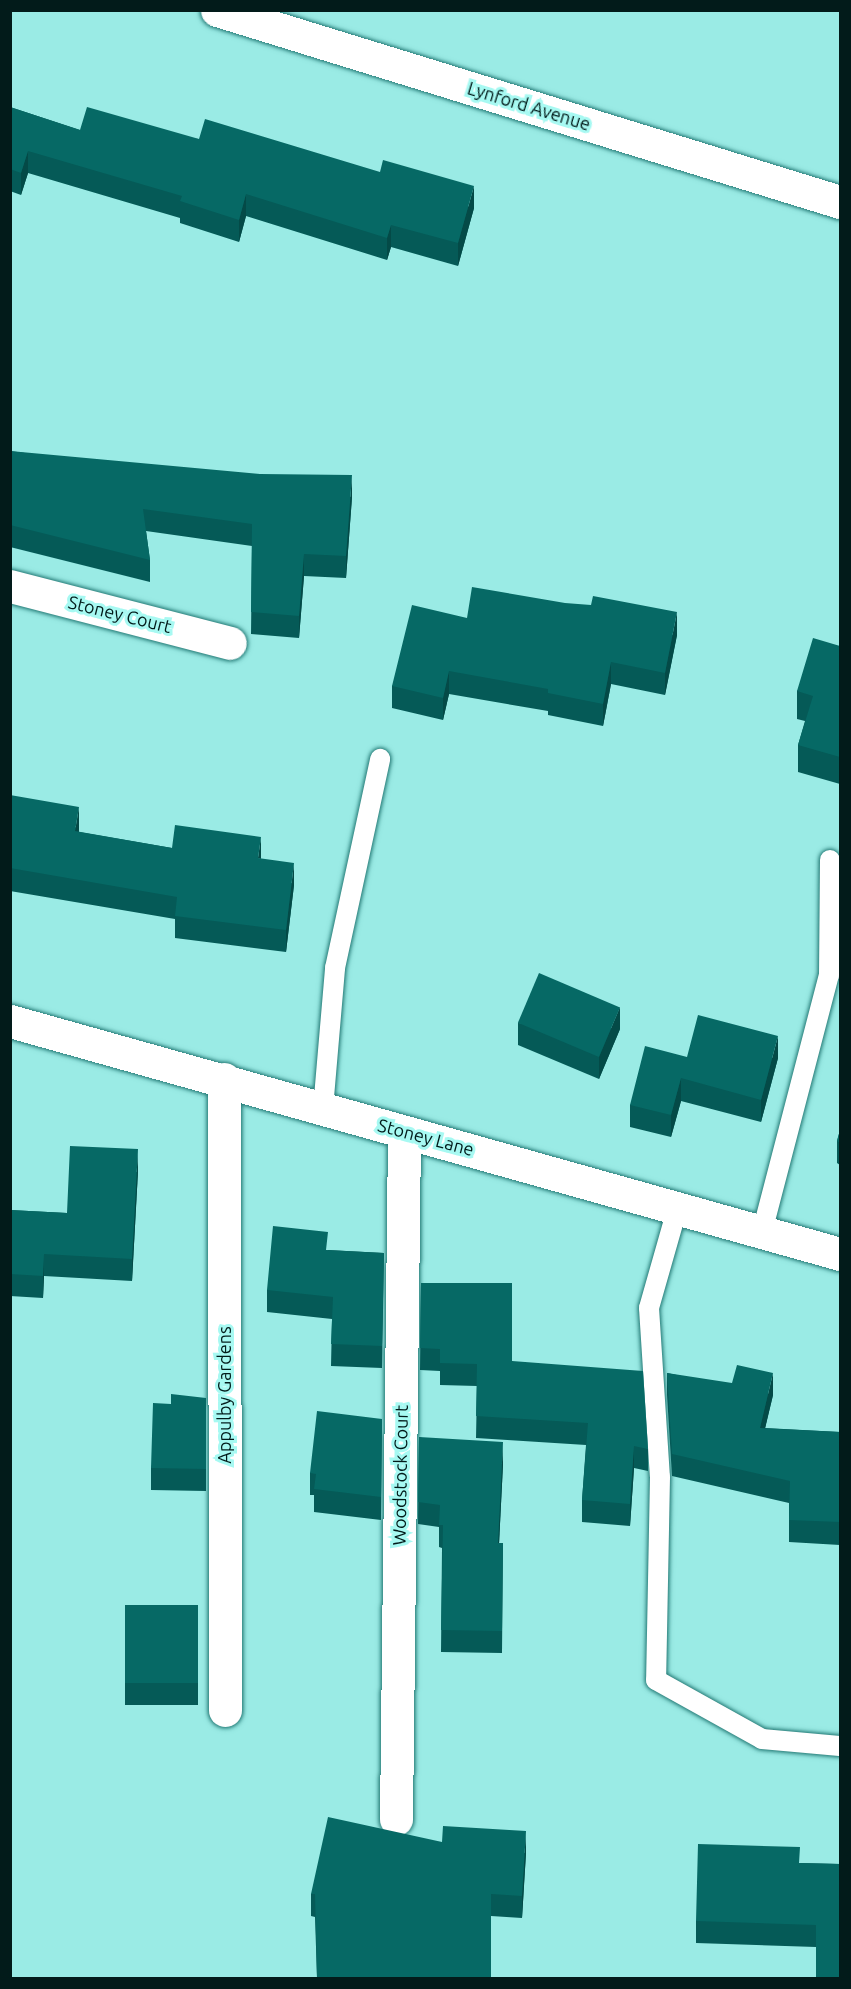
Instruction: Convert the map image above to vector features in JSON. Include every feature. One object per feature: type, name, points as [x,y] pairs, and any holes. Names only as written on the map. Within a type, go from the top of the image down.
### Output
[{"type":"street","name":"Lynford Avenue","points":[[217,10],[840,202]]},
{"type":"street","name":"Stoney Court","points":[[10,586],[230,643]]},
{"type":"street","name":"Stoney Lane","points":[[10,1021],[224,1079],[404,1132],[678,1206],[840,1254]]},
{"type":"street","name":"Appulby Gardens","points":[[224,1079],[225,1710]]},
{"type":"street","name":"Woodstock Court","points":[[396,1819],[404,1132]]},
{"type":"lane","points":[[323,1108],[335,968],[380,759]]},
{"type":"lane","points":[[762,1232],[829,975],[830,860]]},
{"type":"lane","points":[[678,1206],[649,1308],[660,1477],[656,1680],[762,1739],[840,1746]]},
{"type":"building","points":[[10,107],[80,130],[87,107],[199,139],[205,119],[380,172],[383,160],[474,186],[458,243],[391,225],[387,238],[246,194],[239,220],[180,201],[182,196],[28,151],[21,173],[10,169]]},
{"type":"building","points":[[10,451],[260,474],[352,475],[346,556],[304,554],[299,616],[251,612],[252,524],[143,509],[150,560],[10,525]]},
{"type":"building","points":[[472,587],[565,603],[591,605],[593,596],[677,612],[665,673],[611,662],[603,704],[548,693],[548,689],[449,671],[443,698],[392,686],[412,605],[467,618]]},
{"type":"building","points":[[813,638],[840,646],[840,757],[798,745],[813,696],[797,691]]},
{"type":"building","points":[[10,795],[79,807],[75,831],[172,848],[175,825],[261,837],[258,858],[294,863],[286,930],[175,916],[177,897],[10,868]]},
{"type":"building","points":[[539,973],[620,1007],[599,1057],[518,1023]]},
{"type":"building","points":[[698,1015],[778,1036],[761,1100],[681,1078],[671,1115],[630,1105],[645,1046],[687,1057]]},
{"type":"building","points":[[70,1146],[138,1149],[132,1259],[44,1254],[43,1276],[10,1274],[10,1210],[67,1213]]},
{"type":"building","points":[[273,1226],[328,1232],[326,1250],[384,1253],[382,1346],[331,1344],[333,1297],[267,1290]]},
{"type":"building","points":[[421,1283],[512,1283],[512,1361],[643,1371],[648,1449],[634,1446],[630,1504],[582,1500],[588,1423],[476,1416],[477,1364],[440,1363],[440,1349],[420,1348]]},
{"type":"building","points":[[737,1365],[773,1373],[760,1428],[840,1432],[840,1522],[789,1520],[790,1481],[672,1454],[667,1373],[732,1383]]},
{"type":"building","points":[[171,1394],[206,1398],[206,1469],[151,1468],[153,1403],[171,1404]]},
{"type":"building","points":[[317,1411],[382,1419],[381,1497],[314,1489],[316,1474],[310,1473]]},
{"type":"building","points":[[419,1437],[503,1442],[498,1543],[503,1543],[502,1631],[441,1630],[443,1525],[439,1525],[440,1505],[418,1502]]},
{"type":"building","points":[[125,1605],[198,1605],[198,1683],[125,1683]]},
{"type":"building","points":[[328,1817],[442,1842],[443,1826],[526,1831],[522,1896],[491,1894],[491,1978],[317,1978],[315,1894],[311,1894]]},
{"type":"building","points":[[698,1844],[800,1847],[799,1863],[840,1864],[840,1978],[816,1978],[816,1925],[696,1921]]}]
